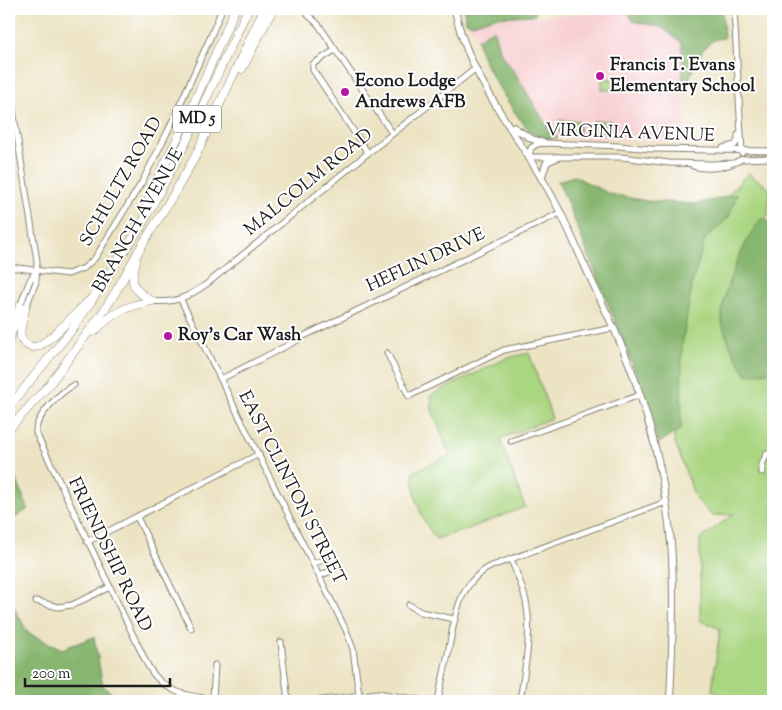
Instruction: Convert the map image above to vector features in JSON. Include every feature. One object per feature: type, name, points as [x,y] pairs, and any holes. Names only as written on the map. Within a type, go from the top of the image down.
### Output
[{"type":"highway","points":[[141,226],[151,192],[186,120],[235,9]]},
{"type":"highway","name":"BRANCH AVENUE","points":[[9,407],[52,356],[100,290],[141,226],[184,146],[248,9]]},
{"type":"highway","name":"BRANCH AVENUE","points":[[9,429],[49,385],[101,315],[176,192],[196,156],[264,9]]},
{"type":"highway","points":[[218,107],[238,76],[273,9]]},
{"type":"highway","points":[[141,247],[132,280],[135,289],[152,302]]},
{"type":"highway","points":[[23,308],[21,338],[24,344],[33,348],[40,346],[51,338],[100,290]]},
{"type":"highway","points":[[66,362],[104,321],[119,310],[132,305],[152,302]]},
{"type":"highway","points":[[9,340],[23,308]]},
{"type":"main road","points":[[455,9],[464,46],[475,69],[529,157],[560,213],[613,328],[640,395],[654,446],[666,502],[671,543],[673,594],[670,701]]},
{"type":"main road","points":[[508,124],[532,139],[545,143]]},
{"type":"main road","points":[[541,178],[547,162],[558,157]]},
{"type":"street","name":"SCHULTZ ROAD","points":[[9,267],[68,274],[84,268],[95,258],[142,182],[167,133],[222,9]]},
{"type":"street","points":[[734,9],[742,159]]},
{"type":"street","points":[[308,15],[318,24],[392,134]]},
{"type":"street","points":[[335,50],[313,64],[313,70],[368,152]]},
{"type":"street","name":"MALCOLM ROAD","points":[[152,302],[181,300],[196,292],[368,152],[475,69]]},
{"type":"street","points":[[9,85],[37,261],[36,270],[30,280],[23,308]]},
{"type":"street","points":[[718,151],[735,146],[740,126]]},
{"type":"street","name":"VIRGINIA AVENUE","points":[[773,151],[742,152],[652,149],[545,143],[537,144],[531,148],[529,157],[622,157],[685,164],[734,163],[742,159],[773,158]]},
{"type":"street","name":"HEFLIN DRIVE","points":[[221,379],[302,337],[560,213]]},
{"type":"street","name":"EAST CLINTON STREET","points":[[181,300],[260,454],[351,641],[358,695]]},
{"type":"street","points":[[387,353],[409,396],[504,350],[613,328]]},
{"type":"street","name":"FRIENDSHIP ROAD","points":[[74,385],[67,388],[42,415],[36,425],[36,433],[44,454],[87,542],[149,667],[156,677],[180,693],[196,698],[229,701]]},
{"type":"street","points":[[511,441],[640,395]]},
{"type":"street","points":[[762,472],[766,455],[773,451]]},
{"type":"street","points":[[87,542],[260,454]]},
{"type":"street","points":[[438,701],[454,619],[461,598],[477,575],[488,568],[511,559],[666,502]]},
{"type":"street","points":[[137,517],[190,628]]},
{"type":"street","points":[[511,559],[524,595],[528,614],[520,701]]},
{"type":"street","points":[[314,564],[326,560],[330,565],[330,571],[320,576]]},
{"type":"street","points":[[36,600],[58,607],[72,605],[110,587]]},
{"type":"street","points":[[409,605],[421,612],[454,619]]},
{"type":"street","points":[[281,642],[288,701]]},
{"type":"street","points":[[213,699],[215,665]]},
{"type":"street","points":[[315,701],[384,693],[426,701]]},
{"type":"shaded area","name":"Francis T. Evans Elementary School","points":[[628,12],[633,21],[661,27],[682,43],[687,142],[558,138],[548,128],[513,69],[504,61],[494,30],[477,39],[469,25],[479,21],[499,18]]},
{"type":"green space","points":[[464,9],[536,10],[535,15],[494,17],[473,24],[466,22]]},
{"type":"green space","points":[[632,9],[722,9],[724,38],[716,39],[705,47],[688,81],[683,83],[682,43],[661,27],[633,21],[628,12]]},
{"type":"green space","points":[[494,29],[498,46],[503,56],[513,69],[548,128],[558,138],[544,138],[532,133],[518,116],[495,81],[482,57],[477,39]]},
{"type":"green space","points":[[602,79],[618,79],[618,90],[602,90]]},
{"type":"green space","points":[[559,120],[579,121],[579,133],[559,133]]},
{"type":"green space","points":[[593,121],[612,121],[612,134],[593,133]]},
{"type":"green space","points":[[748,173],[770,189],[768,215],[744,267],[773,355],[773,701],[732,701],[712,690],[720,629],[700,620],[700,539],[734,514],[712,516],[695,497],[674,440],[673,363],[706,219]]},
{"type":"green space","points":[[574,176],[610,194],[647,201],[696,204],[737,194],[729,217],[705,239],[692,284],[682,345],[681,429],[659,443],[630,357],[558,181]]},
{"type":"green space","points":[[762,218],[772,224],[773,233],[773,371],[747,375],[735,355],[725,332],[722,318],[723,307],[725,294],[735,266],[748,238]]},
{"type":"green space","points":[[529,353],[552,418],[500,439],[525,507],[436,539],[426,524],[419,508],[413,482],[413,472],[450,455],[432,410],[431,395],[507,358]]},
{"type":"green space","points":[[9,460],[28,509],[9,522]]},
{"type":"green space","points":[[9,598],[28,633],[62,649],[94,637],[103,686],[121,701],[9,701]]},
{"type":"place","name":"Francis T. Evans Elementary School","points":[[600,76]]},
{"type":"place","name":"Econo Lodge Andrews AFB","points":[[345,92]]},
{"type":"place","name":"Roy's Car Wash","points":[[168,336]]}]
